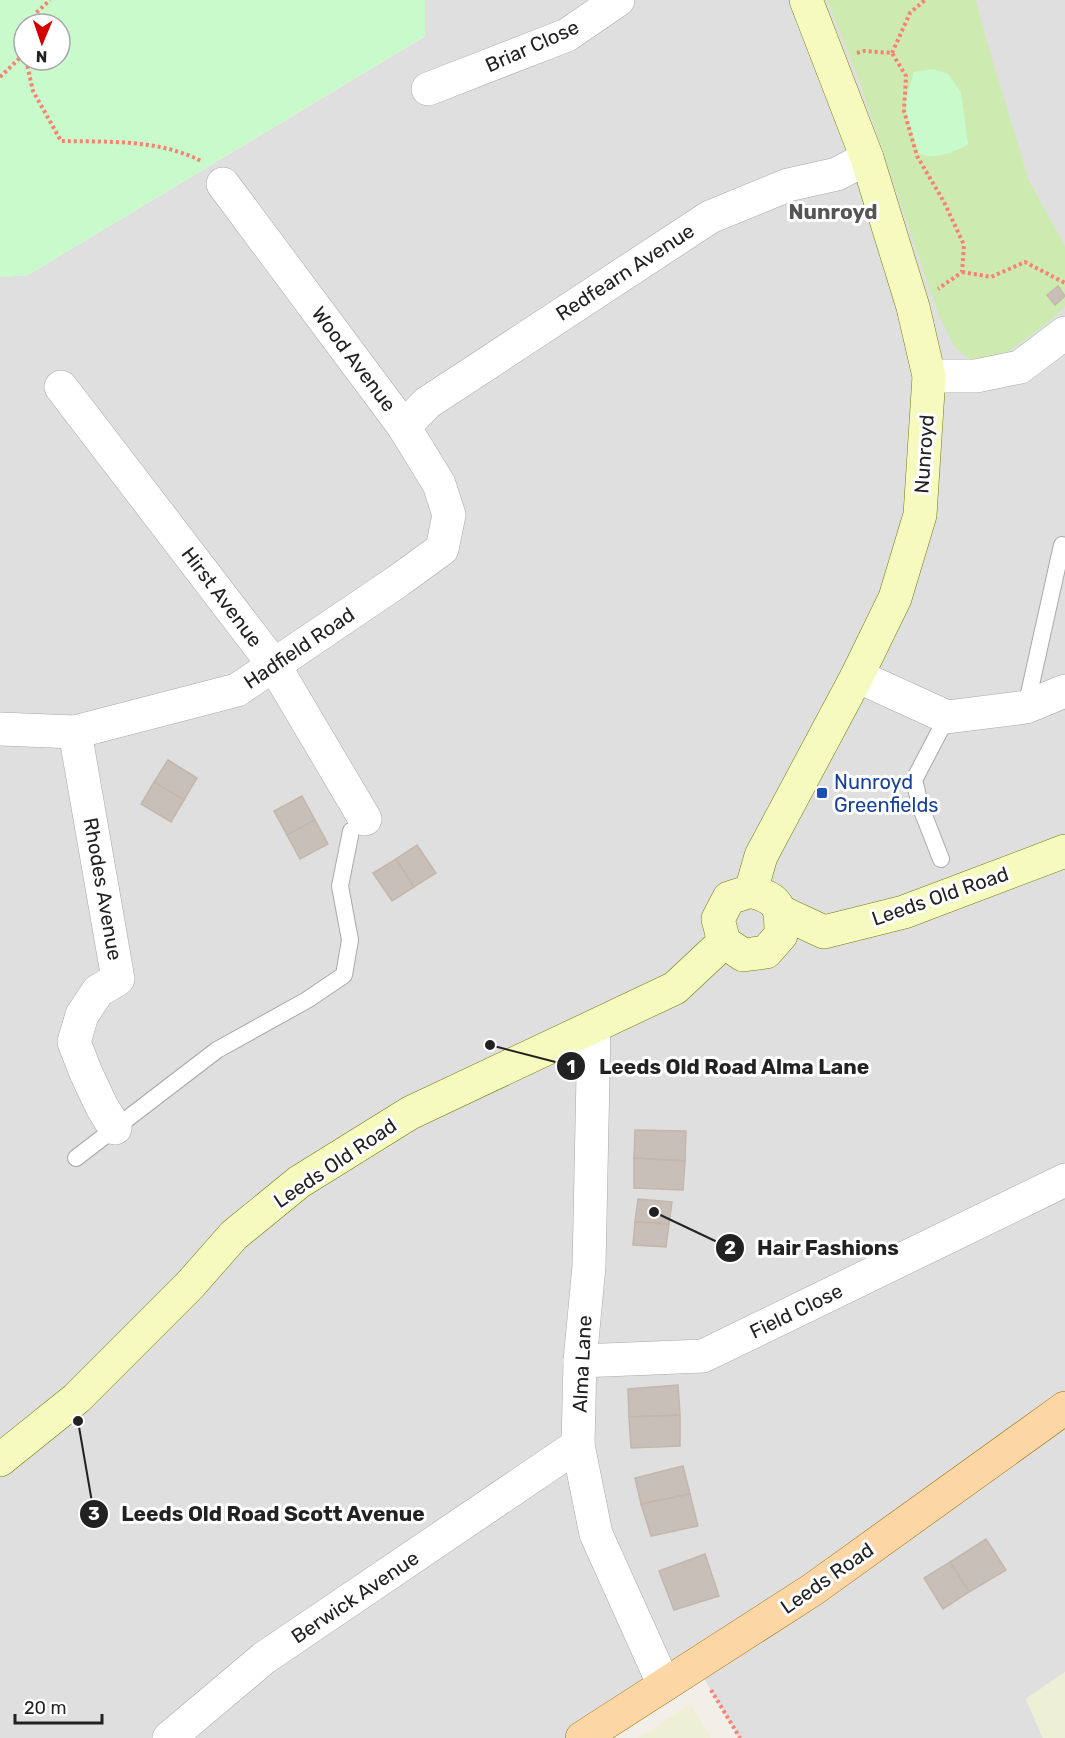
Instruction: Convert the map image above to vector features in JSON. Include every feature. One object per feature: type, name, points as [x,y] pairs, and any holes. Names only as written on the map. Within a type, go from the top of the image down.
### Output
[{"type":"main road","name":"Leeds Road","points":[[582,1738],[812,1590],[1065,1408]]},
{"type":"street","name":"Briar Close","points":[[428,89],[468,59],[567,35],[618,0]]},
{"type":"street","name":"Nunroyd","points":[[751,891],[761,856],[857,676],[895,598],[920,515],[929,376],[913,307],[867,158],[806,0]]},
{"type":"street","name":"Redfearn Avenue","points":[[404,426],[427,403],[710,217],[788,185],[837,174],[867,158]]},
{"type":"street","name":"Wood Avenue","points":[[223,184],[404,426],[439,484],[449,515],[442,549]]},
{"type":"street","points":[[929,376],[976,376],[1020,367],[1065,333]]},
{"type":"street","name":"Hirst Avenue","points":[[61,387],[274,665],[366,821]]},
{"type":"street","name":"Hadfield Road","points":[[0,729],[75,732],[237,690],[442,549]]},
{"type":"street","points":[[857,676],[947,717],[1026,707],[1065,691]]},
{"type":"street","name":"Rhodes Avenue","points":[[75,732],[118,979],[98,991],[82,1015],[74,1042],[98,1099],[115,1128]]},
{"type":"street","name":"Leeds Old Road","points":[[751,891],[770,897],[781,912],[824,932],[904,912],[1065,851]]},
{"type":"street","points":[[751,891],[729,898],[717,920],[724,942],[743,955],[766,952],[781,935],[781,912]]},
{"type":"street","name":"Leeds Old Road","points":[[0,1460],[77,1398],[189,1286],[234,1235],[299,1182],[411,1113],[675,988],[724,942]]},
{"type":"street","name":"Alma Lane","points":[[594,1028],[589,1266],[580,1361],[578,1445],[596,1534],[664,1685]]},
{"type":"street","name":"Field Close","points":[[580,1361],[703,1356],[1065,1180]]},
{"type":"street","name":"Berwick Avenue","points":[[169,1738],[264,1658],[578,1445]]},
{"type":"lane","points":[[1026,707],[1062,546]]},
{"type":"lane","points":[[941,859],[921,808],[914,780],[947,717]]},
{"type":"lane","points":[[76,1158],[217,1050],[307,1000],[344,975],[350,940],[340,886],[366,821]]},
{"type":"path","points":[[37,12],[50,0]]},
{"type":"path","points":[[892,53],[910,13],[925,0]]},
{"type":"path","points":[[829,61],[864,51],[892,53]]},
{"type":"path","points":[[892,53],[906,76],[904,111],[917,156],[944,202],[964,245],[962,272]]},
{"type":"path","points":[[0,77],[12,66]]},
{"type":"path","points":[[29,72],[33,91],[61,141],[130,142],[185,154],[201,160],[214,171],[223,184]]},
{"type":"path","points":[[913,307],[962,272],[991,277],[1025,262],[1065,283]]},
{"type":"path","points":[[696,1664],[740,1738]]},
{"type":"shaded area","points":[[425,0],[1065,0],[1065,1672],[1026,1699],[1043,1738],[739,1738],[696,1665],[582,1738],[0,1738],[0,277],[28,275],[424,37]]},
{"type":"green space","points":[[0,0],[425,0],[425,36],[28,275],[0,277]]},
{"type":"green space","points":[[827,0],[976,0],[1029,181],[1065,246],[1065,306],[1049,322],[1001,357],[972,361],[955,348],[938,314],[858,77]]},
{"type":"green space","points":[[934,69],[948,74],[961,92],[968,144],[950,153],[930,156],[918,152],[906,112],[906,98],[914,72]]},
{"type":"green space","points":[[1065,1672],[1065,1738],[1043,1738],[1026,1699]]},
{"type":"green space","points":[[690,1704],[711,1738],[638,1738]]},
{"type":"building","points":[[1058,286],[1065,296],[1055,305],[1047,295]]},
{"type":"building","points":[[168,760],[197,778],[184,800],[154,782]]},
{"type":"building","points":[[154,782],[184,800],[171,822],[141,804]]},
{"type":"building","points":[[302,796],[315,820],[287,835],[274,811]]},
{"type":"building","points":[[315,820],[328,844],[300,859],[287,835]]},
{"type":"building","points":[[417,845],[436,873],[414,887],[396,859]]},
{"type":"building","points":[[396,859],[414,887],[392,901],[373,873]]},
{"type":"building","points":[[635,1130],[686,1131],[685,1161],[634,1158]]},
{"type":"building","points":[[634,1158],[685,1161],[683,1190],[634,1188]]},
{"type":"building","points":[[638,1199],[672,1202],[669,1224],[635,1222]]},
{"type":"building","points":[[635,1222],[669,1224],[666,1247],[633,1245]]},
{"type":"building","points":[[678,1385],[680,1415],[629,1417],[628,1389]]},
{"type":"building","points":[[680,1415],[680,1446],[631,1448],[629,1417]]},
{"type":"building","points":[[683,1466],[690,1494],[641,1504],[635,1478]]},
{"type":"building","points":[[690,1494],[698,1526],[651,1536],[641,1504]]},
{"type":"building","points":[[986,1539],[1006,1570],[969,1592],[950,1562]]},
{"type":"building","points":[[705,1554],[719,1596],[674,1610],[659,1571]]},
{"type":"building","points":[[950,1562],[969,1592],[943,1609],[924,1578]]},
{"type":"place","name":"Nunroyd Greenfields","points":[[822,793]]},
{"type":"place","name":"Leeds Old Road Alma Lane","points":[[490,1045]]},
{"type":"place","name":"Hair Fashions","points":[[654,1212]]},
{"type":"place","name":"Leeds Old Road Scott Avenue","points":[[78,1421]]},
{"type":"district","name":"Nunroyd","points":[[833,212]]}]
